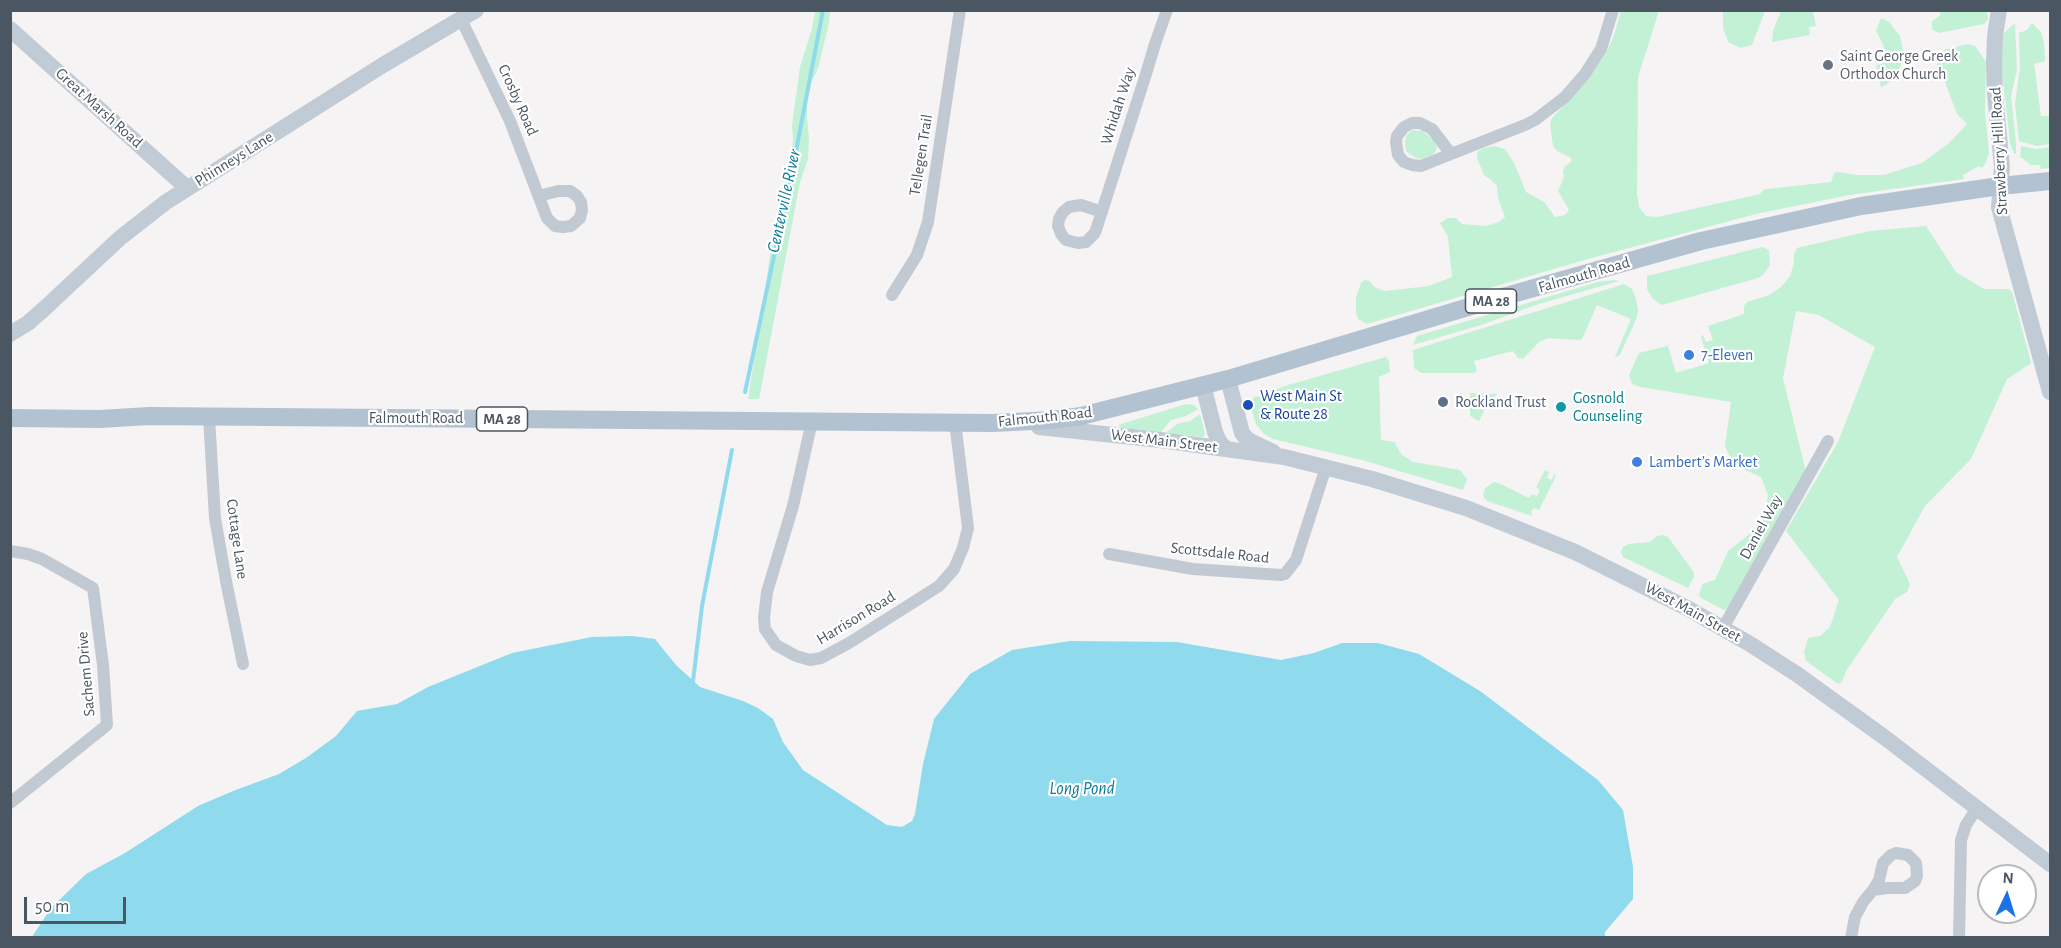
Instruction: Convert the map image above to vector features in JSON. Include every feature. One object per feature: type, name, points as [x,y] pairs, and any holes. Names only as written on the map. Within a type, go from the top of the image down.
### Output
[{"type":"main road","name":"Strawberry Hill Road","points":[[1999,10],[1994,63],[2002,167],[2000,207],[2050,392]]},
{"type":"main road","name":"Phinneys Lane","points":[[10,334],[28,323],[137,223],[187,188],[383,65],[468,15]]},
{"type":"main road","name":"Great Marsh Road","points":[[10,29],[187,188]]},
{"type":"main road","name":"Falmouth Road","points":[[10,418],[100,419],[149,416],[993,423],[1052,420],[1081,416],[1228,379],[1502,297],[1701,241],[1860,206],[2050,181]]},
{"type":"main road","name":"West Main Street","points":[[1228,379],[1242,433],[1256,444],[1284,458]]},
{"type":"main road","name":"West Main Street","points":[[1203,385],[1215,432],[1220,443],[1227,449]]},
{"type":"main road","name":"West Main Street","points":[[993,423],[1069,429],[1284,458],[1326,467],[1466,508],[1546,540],[1612,569],[1723,628],[1815,687],[2050,864]]},
{"type":"street","name":"Tellegen Trail","points":[[892,295],[917,255],[928,222],[960,10]]},
{"type":"street","name":"Whidah Way","points":[[1102,212],[1167,10]]},
{"type":"street","points":[[1451,154],[1432,129],[1420,123],[1412,123],[1404,128],[1395,142],[1398,155],[1404,162],[1421,166],[1525,125],[1555,106],[1576,86],[1594,61],[1606,36],[1613,10]]},
{"type":"street","name":"Crosby Road","points":[[468,15],[539,196]]},
{"type":"street","name":"Cottage Lane","points":[[209,417],[215,518],[243,664]]},
{"type":"street","name":"Harrison Road","points":[[812,422],[795,495],[767,592],[764,618],[765,629],[776,645],[795,656],[810,660],[821,658],[849,643],[939,586],[954,569],[968,528],[955,422]]},
{"type":"street","name":"Daniel Way","points":[[1723,628],[1828,441]]},
{"type":"street","name":"Scottsdale Road","points":[[1109,554],[1193,569],[1285,574],[1296,560],[1326,467]]},
{"type":"street","name":"Sachem Drive","points":[[10,551],[28,554],[42,560],[93,588],[103,665],[107,724],[10,803]]},
{"type":"street","points":[[1959,938],[1961,840],[1966,825],[1977,808]]},
{"type":"street","points":[[1851,938],[1855,918],[1863,902],[1873,890]]},
{"type":"green space","points":[[815,11],[830,11],[818,69],[811,83],[807,100],[808,159],[800,182],[759,399],[748,399],[774,230],[790,166],[792,126],[800,67]]},
{"type":"green space","points":[[1621,11],[1659,11],[1638,77],[1637,194],[1639,207],[1646,216],[1657,217],[1760,194],[1767,189],[1831,182],[1834,173],[1837,172],[1884,175],[1922,163],[1949,143],[1967,124],[1957,114],[1937,65],[1939,55],[1944,50],[1968,44],[1975,46],[1986,62],[1985,112],[1989,153],[1986,162],[1982,168],[1979,166],[1963,175],[1964,179],[1850,195],[1756,214],[1588,259],[1367,324],[1358,319],[1356,297],[1361,283],[1365,280],[1385,291],[1429,286],[1452,277],[1448,237],[1440,223],[1448,218],[1456,218],[1462,224],[1486,226],[1499,222],[1505,217],[1498,198],[1497,186],[1484,175],[1477,158],[1478,151],[1494,146],[1505,149],[1514,163],[1526,192],[1544,202],[1555,217],[1565,215],[1569,210],[1558,191],[1564,177],[1563,171],[1565,166],[1571,162],[1571,158],[1557,151],[1553,146],[1550,124],[1552,118],[1589,79],[1606,53]]},
{"type":"green space","points":[[1723,11],[1765,11],[1752,45],[1741,48],[1728,42],[1723,28]]},
{"type":"green space","points":[[1781,11],[1813,11],[1816,26],[1809,27],[1810,35],[1772,42],[1773,31]]},
{"type":"green space","points":[[1939,11],[1987,11],[1988,19],[1984,24],[1939,33],[1933,30],[1932,21],[1941,15]]},
{"type":"green space","points":[[1881,18],[1889,22],[1900,36],[1904,56],[1897,75],[1881,87],[1876,65],[1882,64],[1885,52],[1876,31]]},
{"type":"green space","points":[[2015,23],[2017,70],[2011,96],[2016,143],[2014,154],[2010,143],[2001,63],[2003,34]]},
{"type":"green space","points":[[2032,23],[2041,32],[2044,42],[2045,61],[2034,64],[2041,116],[2050,116],[2050,144],[2037,146],[2019,141],[2015,104],[2020,67],[2019,33],[2027,30]]},
{"type":"green space","points":[[1412,130],[1423,131],[1434,141],[1437,148],[1434,154],[1422,159],[1407,152],[1406,136]]},
{"type":"green space","points":[[2021,146],[2036,149],[2050,147],[2050,168],[2041,169],[2040,165],[2031,165],[2020,157]]},
{"type":"green space","points":[[1926,226],[1956,272],[1984,289],[2008,289],[2012,292],[2031,362],[2007,379],[1971,459],[1925,506],[1897,557],[1910,584],[1907,592],[1895,599],[1846,671],[1842,682],[1838,684],[1806,661],[1804,652],[1808,638],[1820,636],[1830,627],[1839,600],[1786,531],[1838,442],[1875,347],[1819,315],[1796,311],[1783,378],[1806,472],[1728,608],[1724,610],[1701,598],[1699,595],[1702,585],[1715,580],[1728,551],[1751,533],[1765,512],[1768,495],[1761,477],[1734,465],[1725,446],[1731,402],[1641,387],[1632,384],[1629,375],[1639,353],[1668,346],[1676,373],[1709,363],[1701,336],[1703,335],[1706,342],[1713,340],[1708,326],[1744,314],[1744,306],[1747,302],[1769,295],[1781,287],[1790,276],[1797,248],[1870,231]]},
{"type":"green space","points":[[1762,247],[1769,250],[1770,265],[1758,278],[1662,305],[1653,299],[1647,289],[1647,276]]},
{"type":"green space","points":[[1619,281],[1413,345],[1417,336],[1598,282]]},
{"type":"green space","points":[[1624,284],[1632,289],[1638,310],[1637,317],[1617,357],[1615,357],[1631,319],[1597,305],[1582,339],[1548,338],[1539,342],[1523,359],[1518,358],[1513,351],[1474,361],[1477,371],[1473,373],[1421,373],[1414,368],[1413,350]]},
{"type":"green space","points":[[1386,357],[1389,361],[1390,372],[1379,377],[1381,440],[1394,442],[1402,455],[1413,462],[1460,470],[1467,479],[1463,490],[1362,460],[1273,439],[1264,434],[1256,424],[1252,411],[1253,398],[1285,386]]},
{"type":"green space","points":[[1470,393],[1497,394],[1493,400],[1490,399],[1479,421],[1470,416]]},
{"type":"green space","points":[[1186,404],[1194,405],[1198,409],[1186,416],[1171,420],[1161,432],[1123,428],[1118,425]]},
{"type":"green space","points":[[1200,414],[1205,434],[1203,437],[1166,433],[1177,424],[1190,421]]},
{"type":"green space","points":[[1545,470],[1549,472],[1547,478],[1552,480],[1554,474],[1556,476],[1539,510],[1534,508],[1531,511],[1532,516],[1487,501],[1483,496],[1485,488],[1494,482],[1529,498],[1532,494],[1537,496],[1540,490],[1536,487]]},
{"type":"green space","points":[[1657,536],[1668,537],[1693,571],[1694,577],[1688,588],[1623,557],[1621,552],[1623,547],[1629,544],[1650,542]]},
{"type":"water","name":"Long Pond","points":[[632,636],[655,639],[676,665],[700,687],[758,708],[773,719],[783,742],[803,770],[887,825],[902,827],[912,821],[915,814],[923,764],[934,719],[970,674],[1012,650],[1070,641],[1177,642],[1281,660],[1314,653],[1342,643],[1378,643],[1419,654],[1480,691],[1598,780],[1623,810],[1633,867],[1633,899],[1605,932],[1605,938],[32,937],[51,908],[86,874],[125,853],[198,806],[279,774],[306,758],[336,736],[357,711],[397,704],[428,687],[512,653],[592,637]]},
{"type":"waterway","name":"Centerville River","points":[[745,392],[792,172],[823,10]]},
{"type":"waterway","name":"Centerville River","points":[[693,681],[702,606],[732,450]]},
{"type":"place","name":"Saint George Greek Orthodox Church","points":[[1828,65]]},
{"type":"place","name":"7-Eleven","points":[[1689,355]]},
{"type":"place","name":"Rockland Trust","points":[[1443,402]]},
{"type":"place","name":"West Main St & Route 28","points":[[1248,405]]},
{"type":"place","name":"Gosnold Counseling","points":[[1561,407]]},
{"type":"place","name":"Lambert's Market","points":[[1637,462]]}]
